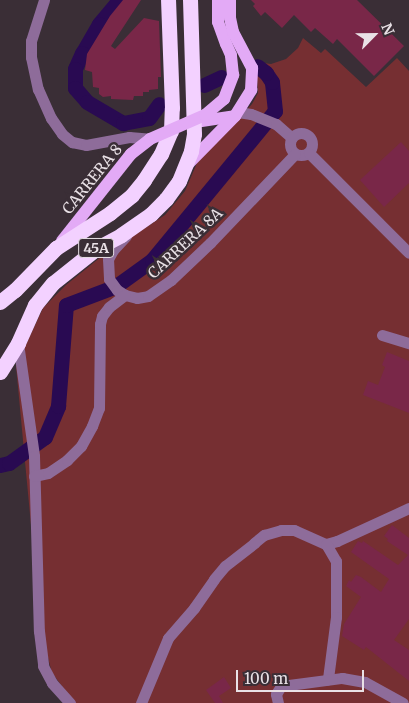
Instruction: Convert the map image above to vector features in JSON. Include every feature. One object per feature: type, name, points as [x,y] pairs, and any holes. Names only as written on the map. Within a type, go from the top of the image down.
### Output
[{"type":"highway","name":"45A","points":[[0,302],[16,290],[56,248],[110,213],[144,180],[167,142],[171,131],[172,108],[168,0]]},
{"type":"highway","name":"45A","points":[[0,372],[18,343],[32,310],[53,283],[96,248],[136,226],[166,199],[186,166],[193,141],[194,122],[190,0]]},
{"type":"main road","name":"CARRERA 8","points":[[56,248],[131,154],[150,140],[205,115],[224,99],[233,75],[231,55],[218,22],[218,0]]},
{"type":"main road","points":[[186,166],[238,113],[249,95],[253,79],[252,68],[218,0]]},
{"type":"main road","points":[[230,0],[230,18],[233,32]]},
{"type":"main road","points":[[194,122],[238,113]]},
{"type":"street","points":[[44,0],[31,41],[30,58],[38,89],[51,118],[62,134],[72,142],[86,145],[129,137],[150,140]]},
{"type":"street","points":[[238,113],[260,117],[276,124],[292,138]]},
{"type":"street","points":[[302,133],[309,136],[312,142],[309,153],[302,156],[295,154],[290,144],[292,138],[302,133]]},
{"type":"street","points":[[309,153],[409,252]]},
{"type":"street","name":"CARRERA 8A","points":[[121,292],[138,298],[148,296],[171,280],[210,243],[295,154]]},
{"type":"street","points":[[34,476],[48,472],[67,460],[80,446],[92,426],[98,408],[100,324],[102,316],[121,292],[110,278],[107,266],[113,250],[136,226]]},
{"type":"street","points":[[382,335],[409,343]]},
{"type":"street","points":[[18,343],[34,456],[40,631],[44,666],[52,683],[70,703]]},
{"type":"street","points":[[326,544],[337,541],[409,508]]},
{"type":"street","points":[[141,703],[168,638],[194,608],[214,579],[236,557],[264,535],[281,530],[294,530],[326,544],[336,561],[336,618],[328,679]]},
{"type":"street","points":[[278,703],[276,694],[281,686],[342,678],[365,682],[403,703]]},
{"type":"shaded area","points":[[303,38],[321,53],[325,49],[366,87],[397,58],[409,71],[409,703],[75,703],[52,673],[41,631],[16,366],[43,308],[66,285],[102,256],[165,215],[185,191],[197,163],[252,104],[258,93],[256,62],[271,64],[286,59],[298,48]]},
{"type":"building","points":[[123,0],[141,0],[111,46],[115,49],[144,18],[159,21],[161,77],[158,77],[158,89],[143,92],[143,96],[134,96],[133,100],[111,99],[111,96],[103,97],[99,94],[99,88],[93,87],[92,72],[85,70],[87,54],[110,16]]},
{"type":"building","points":[[251,0],[357,0],[404,46],[374,76],[337,39],[333,44],[315,28],[311,32],[294,15],[282,28],[265,12],[261,16]]},
{"type":"building","points":[[401,142],[409,151],[409,183],[384,207],[360,180]]},
{"type":"building","points":[[387,352],[409,361],[409,413],[363,395],[368,381],[378,385],[385,367],[382,365]]},
{"type":"building","points":[[392,525],[409,538],[409,619],[394,640],[409,650],[409,681],[366,647],[364,650],[342,636],[344,624],[361,597],[346,586],[349,580],[351,582],[356,575],[381,592],[389,579],[351,552],[358,541],[362,543],[363,541],[398,565],[408,555],[387,541],[388,539],[384,536]]},
{"type":"building","points":[[224,677],[231,688],[219,696],[223,703],[215,703],[206,690]]},
{"type":"waterway","points":[[119,0],[99,24],[82,53],[75,69],[75,88],[87,102],[123,123],[149,118],[159,104]]},
{"type":"waterway","points":[[0,465],[9,463],[45,437],[58,406],[66,305],[116,286],[152,260],[275,111],[272,82],[266,73],[257,66]]},
{"type":"waterway","points":[[204,85],[221,77]]}]
